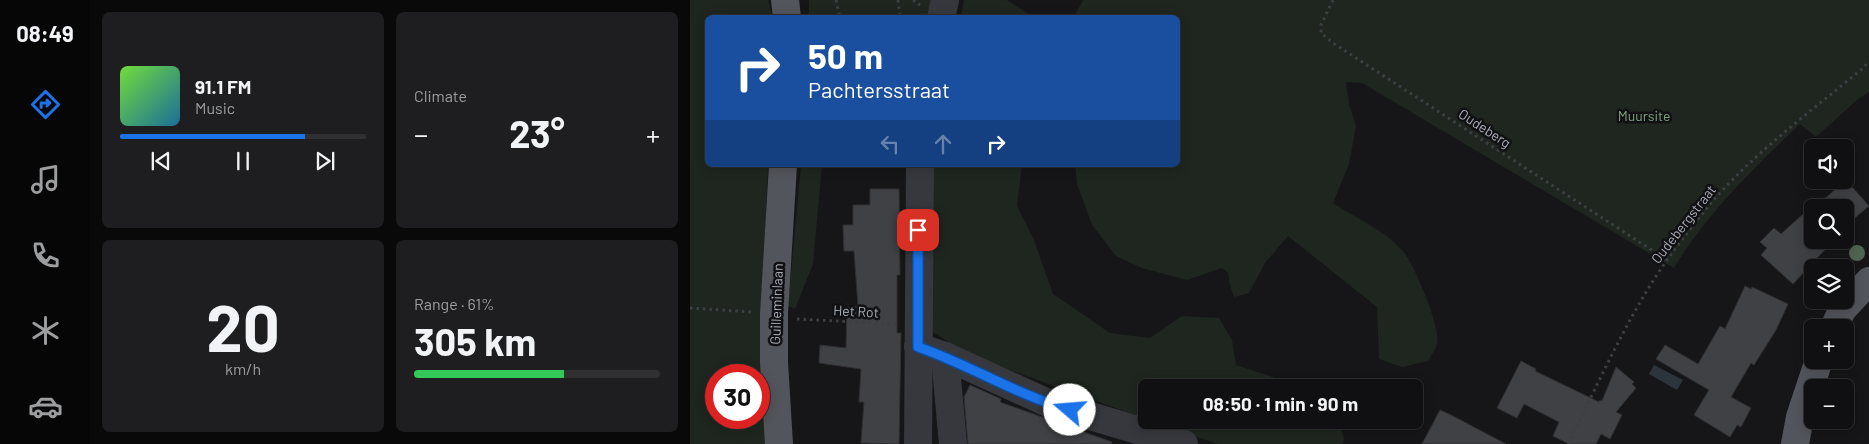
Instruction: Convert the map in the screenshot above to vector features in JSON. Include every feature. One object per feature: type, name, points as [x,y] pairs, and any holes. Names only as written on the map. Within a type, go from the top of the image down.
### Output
[{"type":"main road","points":[[785,0],[787,15]]},
{"type":"main road","name":"Guilleminlaan","points":[[779,444],[774,362],[774,314],[783,167]]},
{"type":"main road","points":[[1838,319],[1842,310],[1869,281]]},
{"type":"main road","points":[[1795,444],[1800,417],[1816,369]]},
{"type":"street","points":[[942,15],[945,0]]},
{"type":"street","points":[[918,444],[920,167]]},
{"type":"street","points":[[918,347],[945,356],[1050,404],[1184,444]]},
{"type":"street","points":[[945,356],[953,444]]},
{"type":"path","points":[[836,0],[839,15]]},
{"type":"path","points":[[898,0],[900,15]]},
{"type":"path","name":"Oudeberg","points":[[1333,0],[1321,25],[1321,33],[1333,43],[1667,260]]},
{"type":"path","name":"Oudebergstraat","points":[[1568,444],[1626,327],[1667,260],[1712,202],[1752,161],[1862,69],[1869,61]]},
{"type":"path","points":[[1862,69],[1869,69]]},
{"type":"path","points":[[690,308],[759,312]]},
{"type":"path","name":"Het Rot","points":[[801,319],[901,324]]},
{"type":"green space","points":[[690,0],[768,0],[772,15],[705,15],[705,167],[768,167],[764,268],[765,364],[705,364],[705,429],[766,429],[766,444],[690,444]]},
{"type":"green space","points":[[809,0],[934,0],[931,15],[809,15]]},
{"type":"green space","points":[[964,0],[1007,0],[1030,15],[961,15]]},
{"type":"green space","name":"Muursite","points":[[1083,0],[1869,0],[1869,92],[1858,99],[1816,137],[1800,124],[1749,174],[1716,210],[1701,228],[1674,268],[1362,83],[1346,82],[1349,104],[1356,126],[1349,164],[1333,203],[1379,231],[1403,251],[1420,282],[1435,324],[1437,344],[1428,361],[1402,367],[1379,359],[1377,307],[1288,236],[1265,263],[1249,293],[1234,297],[1228,273],[1222,268],[1187,280],[1142,268],[1116,256],[1092,225],[1077,184],[1075,167],[1180,167],[1180,15],[1075,15]]},
{"type":"green space","points":[[801,167],[822,167],[813,264],[795,309],[788,306]]},
{"type":"green space","points":[[933,167],[1022,167],[1017,206],[1034,240],[1053,294],[1110,333],[1150,338],[1182,316],[1219,318],[1232,340],[1236,365],[1279,379],[1138,379],[1138,416],[971,356],[931,331]]},
{"type":"green space","points":[[1175,429],[1341,429],[1344,440],[1342,444],[1217,444]]},
{"type":"shaded area","points":[[1654,365],[1683,380],[1677,390],[1649,374]]},
{"type":"building","points":[[870,189],[899,189],[900,275],[897,275],[897,333],[901,333],[899,444],[861,443],[864,402],[859,402],[861,369],[819,363],[820,345],[846,348],[847,307],[858,306],[854,251],[844,251],[843,225],[853,225],[853,205],[870,205]]},
{"type":"building","points":[[1836,189],[1854,189],[1869,206],[1854,218],[1854,199],[1824,199]]},
{"type":"building","points":[[1804,213],[1804,249],[1826,249],[1816,259],[1804,259],[1804,272],[1793,284],[1761,255],[1767,248],[1760,242],[1774,228],[1781,234]]},
{"type":"building","points":[[1745,286],[1751,289],[1752,287],[1788,304],[1776,330],[1754,365],[1751,363],[1731,397],[1751,408],[1741,427],[1737,425],[1730,437],[1694,415],[1709,390],[1656,359],[1665,345],[1698,364],[1720,326],[1725,329]]},
{"type":"building","points":[[1521,361],[1536,369],[1535,371],[1599,402],[1600,400],[1602,401],[1616,367],[1634,382],[1632,384],[1636,388],[1616,412],[1622,415],[1610,439],[1601,434],[1596,444],[1569,444],[1553,436],[1559,422],[1524,404],[1517,418],[1497,408]]},
{"type":"building","points":[[970,385],[1001,399],[1000,402],[1112,442],[1111,444],[968,444],[964,397]]},
{"type":"building","points":[[1440,410],[1451,415],[1506,444],[1422,444]]},
{"type":"route","points":[[918,230],[918,347],[945,356],[1050,404],[1070,410]]}]
